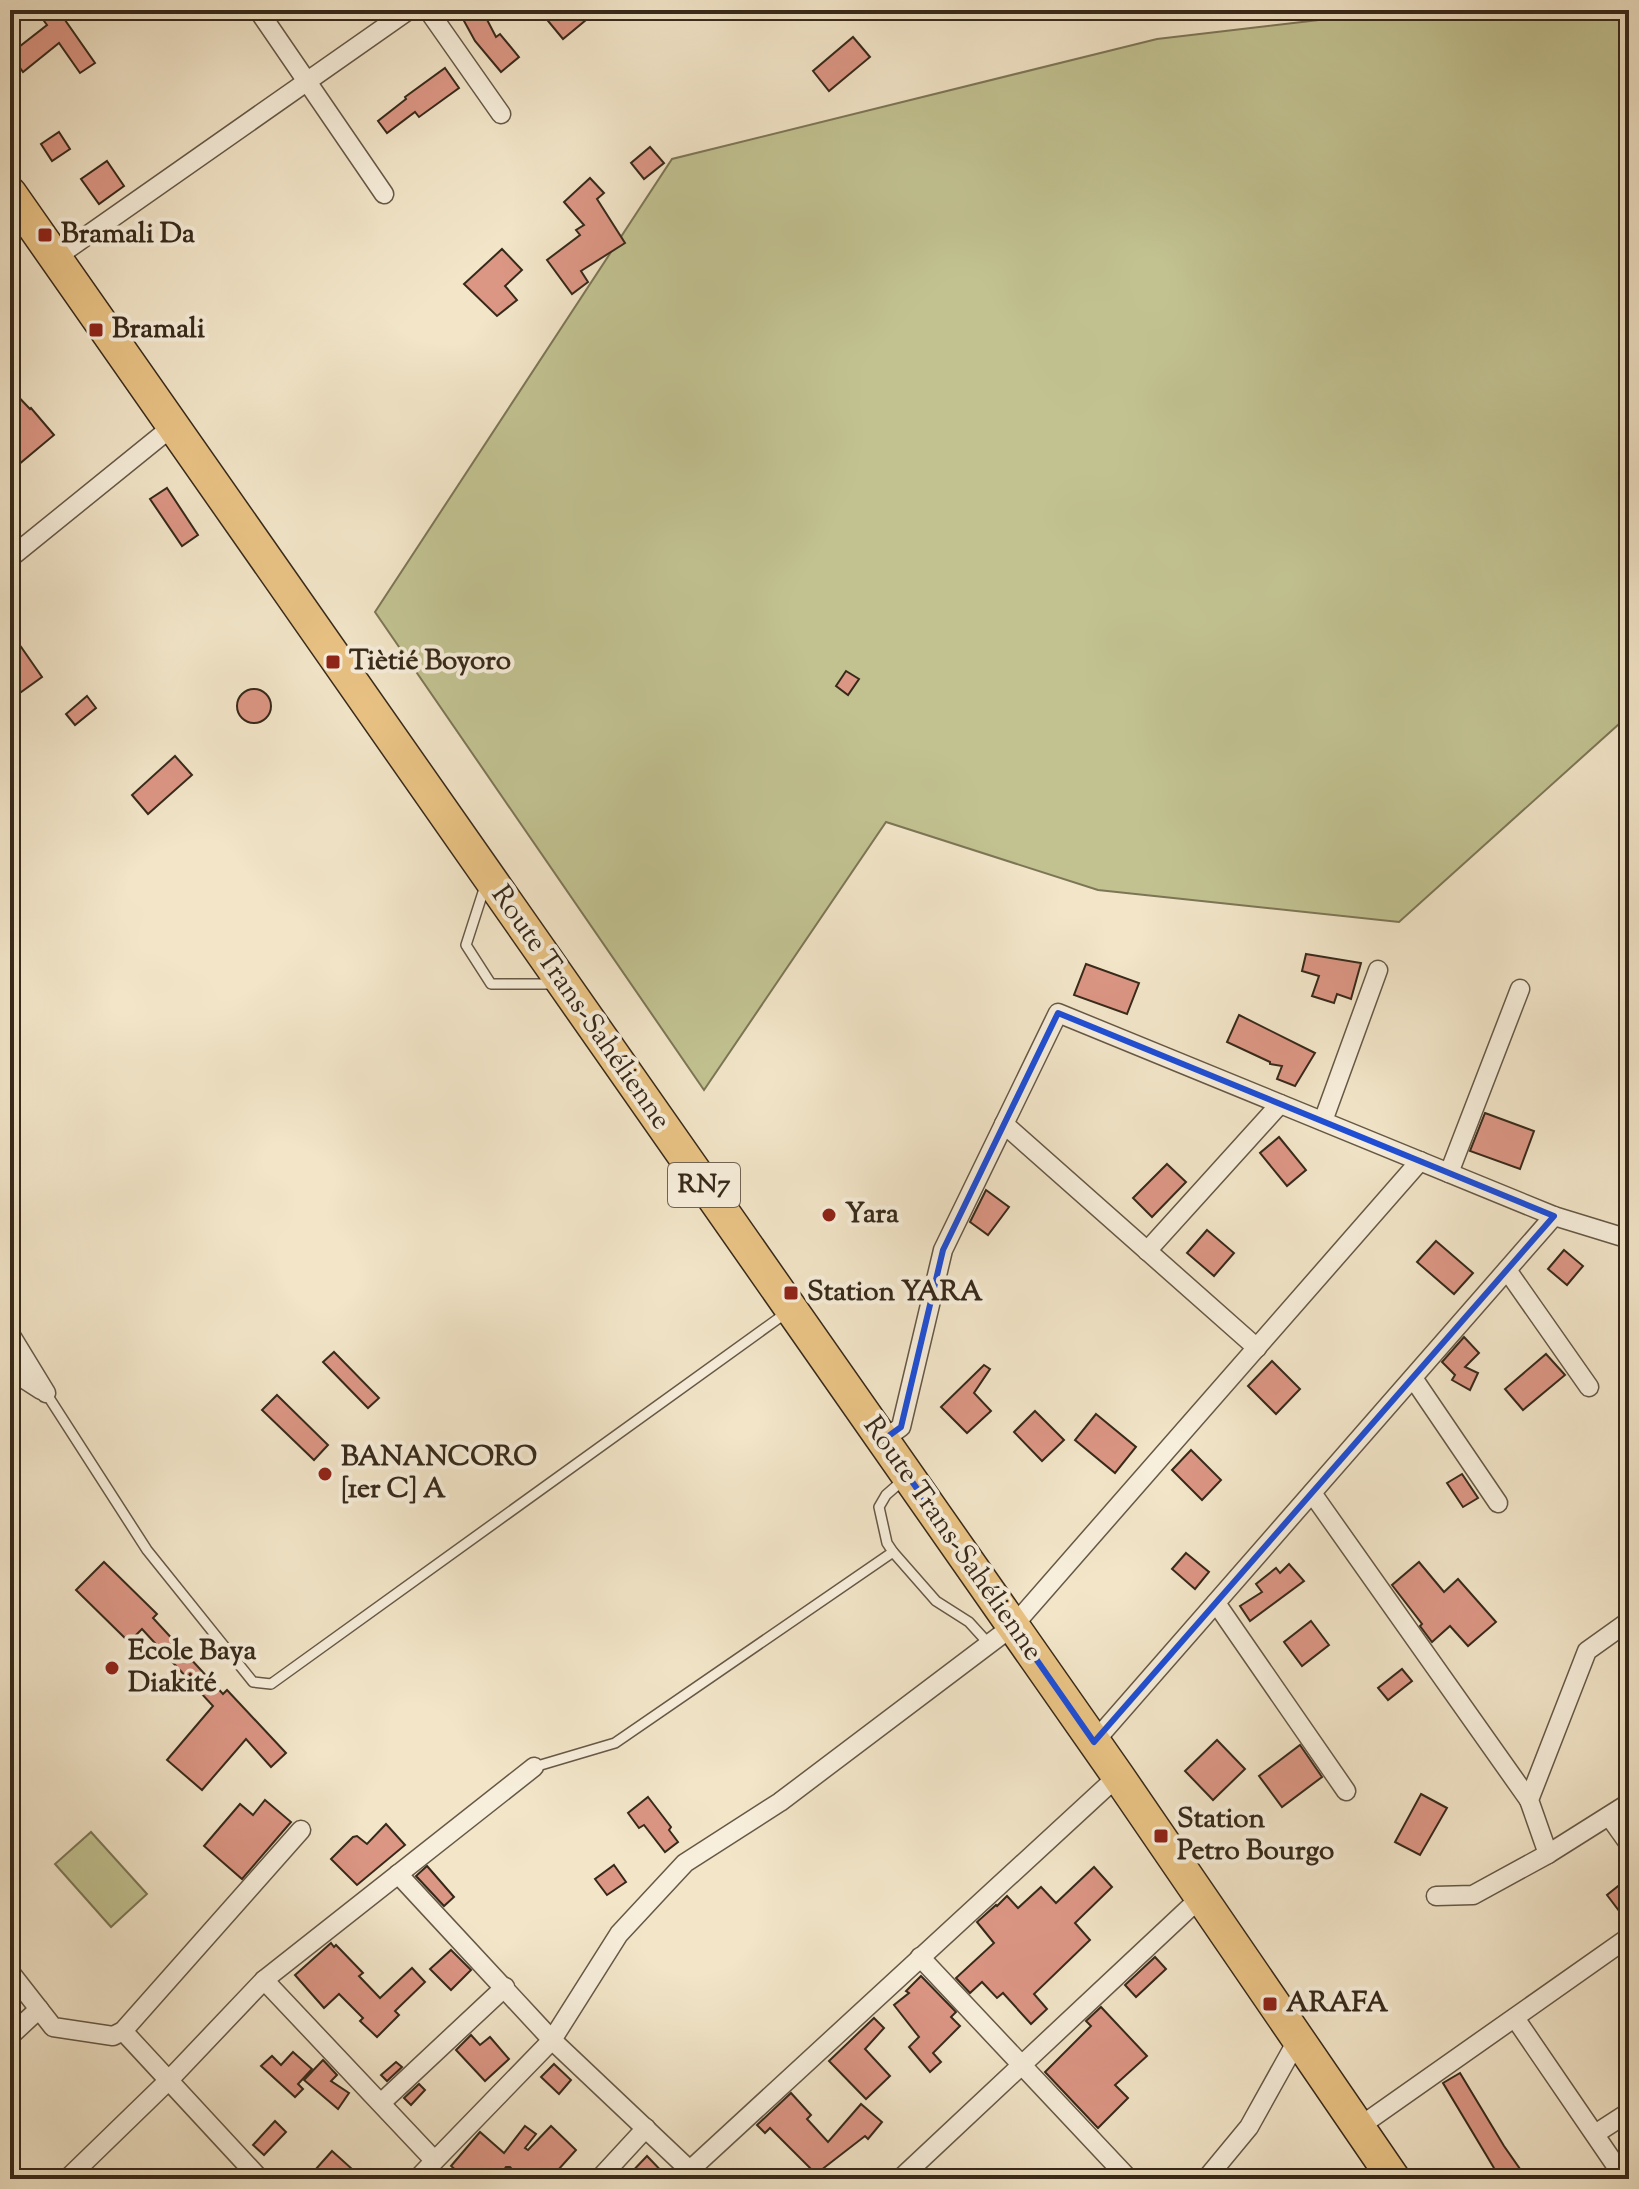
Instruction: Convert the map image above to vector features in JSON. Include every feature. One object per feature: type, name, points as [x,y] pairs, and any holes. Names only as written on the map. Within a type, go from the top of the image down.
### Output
[{"type":"highway","name":"Route Trans-Sahélienne","points":[[10,193],[908,1476],[1001,1635],[1094,1742],[1394,2179]]},
{"type":"street","points":[[258,10],[384,194]]},
{"type":"street","points":[[55,258],[409,10]]},
{"type":"street","points":[[428,10],[501,114]]},
{"type":"street","points":[[10,558],[173,426]]},
{"type":"street","points":[[1323,1121],[1378,970]]},
{"type":"street","points":[[1449,1173],[1520,989]]},
{"type":"street","points":[[883,1440],[901,1427],[943,1250],[1058,1013],[1554,1216],[1629,1239]]},
{"type":"street","points":[[1147,1251],[1280,1104]]},
{"type":"street","points":[[1004,1124],[1257,1348]]},
{"type":"street","points":[[417,2179],[552,2040],[619,1934],[685,1863],[780,1802],[1001,1635],[1420,1161]]},
{"type":"street","points":[[1094,1742],[1554,1216]]},
{"type":"street","points":[[1507,1270],[1589,1387]]},
{"type":"street","points":[[10,1334],[46,1393]]},
{"type":"street","points":[[10,1370],[46,1393]]},
{"type":"street","points":[[1413,1378],[1498,1503]]},
{"type":"street","points":[[1312,1493],[1529,1800],[1548,1854]]},
{"type":"street","points":[[1216,1603],[1346,1791]]},
{"type":"street","points":[[1529,1800],[1587,1651],[1629,1621]]},
{"type":"street","points":[[67,2179],[169,2080],[264,1980],[534,1767]]},
{"type":"street","points":[[398,1874],[552,2040],[694,2174],[920,1957],[1118,1776]]},
{"type":"street","points":[[1436,1896],[1473,1895],[1548,1854],[1629,1803]]},
{"type":"street","points":[[1609,1816],[1629,1844]]},
{"type":"street","points":[[10,1972],[53,2027],[113,2036],[123,2031],[301,1830]]},
{"type":"street","points":[[900,2179],[1201,1897]]},
{"type":"street","points":[[1359,2127],[1629,1937]]},
{"type":"street","points":[[920,1957],[1129,2179]]},
{"type":"street","points":[[264,1980],[434,2160]]},
{"type":"street","points":[[381,2103],[505,1987]]},
{"type":"street","points":[[10,2036],[39,2009]]},
{"type":"street","points":[[1515,2018],[1625,2179]]},
{"type":"street","points":[[123,2031],[260,2179]]},
{"type":"street","points":[[1206,2179],[1249,2127],[1298,2039]]},
{"type":"street","points":[[1595,2134],[1629,2112]]},
{"type":"street","points":[[599,2179],[646,2128]]},
{"type":"lane","points":[[488,876],[466,945],[491,984],[563,983]]},
{"type":"lane","points":[[46,1393],[147,1550],[253,1682],[271,1684],[791,1310]]},
{"type":"lane","points":[[908,1476],[886,1495],[879,1507],[887,1543],[936,1601],[969,1622],[1001,1635]]},
{"type":"lane","points":[[534,1767],[615,1743],[893,1552]]},
{"type":"highlighted area","points":[[1058,1013],[1554,1216],[1094,1742],[883,1440],[901,1427],[943,1250]]},
{"type":"green space","points":[[1404,10],[1629,10],[1629,715],[1399,922],[1098,890],[886,822],[704,1090],[375,612],[672,159],[1157,39]]},
{"type":"green space","points":[[91,1832],[147,1894],[111,1927],[55,1864]]},
{"type":"building","points":[[36,10],[58,10],[95,63],[80,73],[59,43],[23,72],[10,54],[47,25]]},
{"type":"building","points":[[458,10],[482,10],[496,37],[500,34],[519,57],[501,72],[475,41]]},
{"type":"building","points":[[539,10],[598,10],[563,39]]},
{"type":"building","points":[[853,37],[870,57],[829,91],[813,71]]},
{"type":"building","points":[[445,68],[459,88],[419,117],[415,112],[387,133],[378,121]]},
{"type":"building","points":[[59,132],[70,149],[52,161],[41,144]]},
{"type":"building","points":[[650,147],[664,163],[644,179],[631,163]]},
{"type":"building","points":[[107,161],[124,186],[99,204],[81,179]]},
{"type":"building","points":[[590,178],[604,193],[597,199],[625,243],[581,271],[588,282],[572,294],[547,260],[580,235],[576,230],[584,225],[564,202]]},
{"type":"building","points":[[502,249],[522,270],[505,286],[517,300],[497,316],[464,284]]},
{"type":"building","points":[[10,388],[54,435],[18,465],[10,456]]},
{"type":"building","points":[[167,488],[198,535],[182,546],[150,499]]},
{"type":"building","points":[[10,631],[42,677],[10,700]]},
{"type":"building","points":[[846,671],[859,679],[848,695],[836,686]]},
{"type":"building","points":[[254,689],[266,694],[271,706],[266,718],[254,723],[242,718],[237,706],[242,694]]},
{"type":"building","points":[[87,696],[96,708],[75,725],[66,714]]},
{"type":"building","points":[[175,756],[192,775],[148,814],[132,795]]},
{"type":"building","points":[[1306,954],[1361,963],[1351,999],[1337,994],[1334,1003],[1312,996],[1319,976],[1302,971]]},
{"type":"building","points":[[1086,964],[1139,983],[1127,1014],[1074,995]]},
{"type":"building","points":[[1239,1015],[1315,1053],[1295,1086],[1277,1079],[1282,1066],[1270,1064],[1227,1042]]},
{"type":"building","points":[[1485,1113],[1534,1131],[1520,1169],[1470,1151]]},
{"type":"building","points":[[1279,1137],[1306,1170],[1287,1186],[1260,1153]]},
{"type":"building","points":[[1167,1164],[1186,1182],[1152,1217],[1133,1198]]},
{"type":"building","points":[[986,1190],[1009,1207],[988,1235],[970,1222]]},
{"type":"building","points":[[1207,1230],[1234,1253],[1214,1276],[1187,1253]]},
{"type":"building","points":[[1436,1241],[1473,1273],[1454,1294],[1417,1262]]},
{"type":"building","points":[[1564,1250],[1583,1266],[1567,1285],[1548,1269]]},
{"type":"building","points":[[1464,1337],[1479,1353],[1465,1367],[1478,1373],[1470,1390],[1452,1380],[1455,1375],[1442,1362]]},
{"type":"building","points":[[334,1352],[379,1398],[368,1408],[323,1362]]},
{"type":"building","points":[[1546,1354],[1565,1375],[1523,1410],[1505,1389]]},
{"type":"building","points":[[1272,1361],[1300,1389],[1276,1414],[1248,1386]]},
{"type":"building","points":[[984,1365],[990,1369],[974,1393],[991,1411],[967,1433],[941,1407]]},
{"type":"building","points":[[277,1395],[328,1445],[314,1460],[262,1410]]},
{"type":"building","points":[[1035,1411],[1064,1440],[1042,1461],[1014,1432]]},
{"type":"building","points":[[1096,1414],[1136,1447],[1115,1473],[1075,1440]]},
{"type":"building","points":[[1191,1450],[1221,1480],[1202,1500],[1172,1470]]},
{"type":"building","points":[[1462,1474],[1478,1498],[1463,1507],[1447,1483]]},
{"type":"building","points":[[1186,1553],[1209,1572],[1195,1589],[1172,1569]]},
{"type":"building","points":[[104,1562],[157,1614],[153,1618],[223,1694],[227,1690],[286,1753],[271,1767],[246,1739],[202,1790],[167,1760],[213,1706],[142,1629],[129,1642],[76,1590]]},
{"type":"building","points":[[1419,1562],[1444,1592],[1458,1579],[1496,1622],[1468,1646],[1450,1626],[1432,1642],[1392,1585]]},
{"type":"building","points":[[1289,1564],[1304,1581],[1250,1621],[1240,1606],[1262,1592],[1256,1584],[1276,1568],[1280,1573]]},
{"type":"building","points":[[1311,1621],[1329,1645],[1302,1666],[1284,1642]]},
{"type":"building","points":[[1402,1669],[1412,1681],[1388,1700],[1378,1688]]},
{"type":"building","points":[[1217,1740],[1245,1769],[1213,1800],[1185,1771]]},
{"type":"building","points":[[1300,1745],[1322,1777],[1282,1807],[1259,1776]]},
{"type":"building","points":[[1421,1794],[1447,1808],[1420,1855],[1395,1842]]},
{"type":"building","points":[[648,1797],[671,1827],[669,1830],[678,1842],[665,1852],[644,1825],[639,1828],[628,1813]]},
{"type":"building","points":[[265,1800],[291,1822],[242,1879],[204,1846],[240,1804],[253,1815]]},
{"type":"building","points":[[386,1824],[405,1845],[357,1885],[331,1859],[353,1837],[357,1836],[367,1844]]},
{"type":"building","points":[[614,1865],[626,1882],[607,1895],[595,1879]]},
{"type":"building","points":[[427,1866],[454,1897],[444,1906],[416,1876]]},
{"type":"building","points":[[1094,1867],[1112,1887],[1075,1923],[1090,1940],[1034,1994],[1047,2009],[1031,2024],[1003,1993],[997,1998],[982,1982],[970,1993],[956,1978],[994,1943],[977,1922],[1007,1896],[1018,1908],[1041,1887],[1056,1903]]},
{"type":"building","points":[[1622,1883],[1629,1892],[1629,1924],[1607,1895]]},
{"type":"building","points":[[331,1943],[363,1973],[359,1976],[380,1998],[412,1968],[425,1982],[395,2011],[399,2015],[377,2037],[339,1994],[324,2008],[295,1975]]},
{"type":"building","points":[[451,1950],[471,1970],[451,1990],[430,1969]]},
{"type":"building","points":[[1155,1957],[1166,1969],[1136,1997],[1125,1985]]},
{"type":"building","points":[[921,1976],[956,2012],[951,2017],[960,2026],[933,2053],[941,2062],[930,2072],[909,2047],[919,2037],[894,2005],[909,1993],[906,1991]]},
{"type":"building","points":[[1101,2007],[1147,2056],[1115,2085],[1128,2098],[1098,2128],[1045,2072],[1091,2026],[1086,2021]]},
{"type":"building","points":[[874,2018],[884,2028],[865,2049],[890,2076],[866,2099],[829,2061]]},
{"type":"building","points":[[471,2035],[480,2045],[490,2037],[509,2059],[485,2081],[456,2050]]},
{"type":"building","points":[[293,2052],[312,2069],[298,2084],[303,2089],[295,2097],[261,2066],[272,2056],[281,2065]]},
{"type":"building","points":[[323,2060],[337,2075],[331,2081],[349,2093],[338,2109],[304,2080]]},
{"type":"building","points":[[396,2062],[402,2067],[387,2081],[381,2075]]},
{"type":"building","points":[[554,2064],[571,2080],[559,2094],[541,2077]]},
{"type":"building","points":[[1460,2073],[1527,2179],[1501,2179],[1494,2168],[1443,2083]]},
{"type":"building","points":[[419,2084],[425,2090],[411,2105],[404,2098]]},
{"type":"building","points":[[791,2093],[811,2115],[807,2119],[828,2142],[861,2104],[882,2122],[868,2139],[865,2136],[816,2174],[770,2128],[765,2133],[757,2125]]},
{"type":"building","points":[[275,2121],[286,2132],[264,2155],[253,2145]]},
{"type":"building","points":[[525,2126],[536,2134],[525,2148],[528,2150],[551,2126],[576,2150],[550,2179],[521,2179],[510,2167],[506,2167],[497,2179],[466,2179],[451,2166],[480,2132],[504,2153]]},
{"type":"building","points":[[332,2151],[352,2169],[343,2179],[307,2179]]},
{"type":"building","points":[[647,2156],[669,2179],[625,2179]]},
{"type":"place","name":"Bramali Da","points":[[45,235]]},
{"type":"place","name":"Bramali","points":[[96,330]]},
{"type":"place","name":"Tiètié Boyoro","points":[[333,662]]},
{"type":"place","name":"Yara","points":[[829,1215]]},
{"type":"place","name":"Station YARA","points":[[791,1293]]},
{"type":"place","name":"BANANCORO [1er C] A","points":[[325,1474]]},
{"type":"place","name":"Ecole Baya Diakité","points":[[112,1668]]},
{"type":"place","name":"Station Petro Bourgo","points":[[1161,1836]]},
{"type":"place","name":"ARAFA","points":[[1270,2004]]}]
